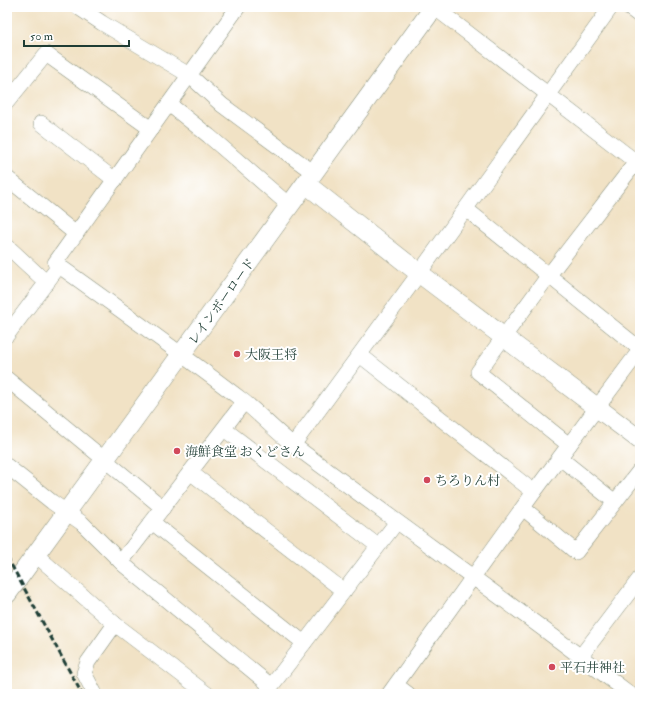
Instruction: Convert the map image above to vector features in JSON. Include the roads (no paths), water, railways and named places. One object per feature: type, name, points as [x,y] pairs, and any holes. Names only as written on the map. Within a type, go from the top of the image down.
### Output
[{"type":"street","points":[[78,7],[189,75],[222,105],[419,273],[640,440]]},
{"type":"street","points":[[238,7],[55,263],[182,354],[244,402],[293,445],[396,522],[581,656],[630,694]]},
{"type":"street","points":[[434,7],[547,95],[638,163],[549,275],[478,372],[569,446]]},
{"type":"street","name":"レインボーロード","points":[[7,594],[434,7]]},
{"type":"street","points":[[293,445],[466,209],[611,7]]},
{"type":"street","points":[[628,7],[640,16]]},
{"type":"street","points":[[7,102],[46,54],[151,129]]},
{"type":"street","points":[[169,104],[209,136],[290,206]]},
{"type":"street","points":[[42,123],[115,180]]},
{"type":"street","points":[[7,178],[76,234]]},
{"type":"street","points":[[408,694],[393,689],[474,578],[522,508],[640,350],[466,209]]},
{"type":"street","points":[[7,246],[47,283]]},
{"type":"street","points":[[9,329],[59,266]]},
{"type":"street","points":[[360,355],[534,492]]},
{"type":"street","points":[[7,379],[162,508]]},
{"type":"street","points":[[121,562],[244,402]]},
{"type":"street","points":[[224,429],[378,546]]},
{"type":"street","points":[[560,458],[615,502]]},
{"type":"street","points":[[7,466],[52,502],[82,523],[121,562],[268,690],[396,522]]},
{"type":"street","points":[[522,508],[576,552],[640,470]]},
{"type":"street","points":[[190,472],[344,591]]},
{"type":"street","points":[[152,522],[304,643]]},
{"type":"street","points":[[36,555],[115,624],[207,694]]},
{"type":"street","points":[[581,656],[640,578]]},
{"type":"street","points":[[94,694],[84,673],[88,662],[115,624]]},
{"type":"railway","points":[[7,557],[82,694]]},
{"type":"place","name":"大阪王将","points":[[237,354]]},
{"type":"place","name":"海鮮食堂 おくどさん","points":[[177,451]]},
{"type":"place","name":"ちろりん村","points":[[427,480]]},
{"type":"place","name":"平石井神社","points":[[552,667]]}]
